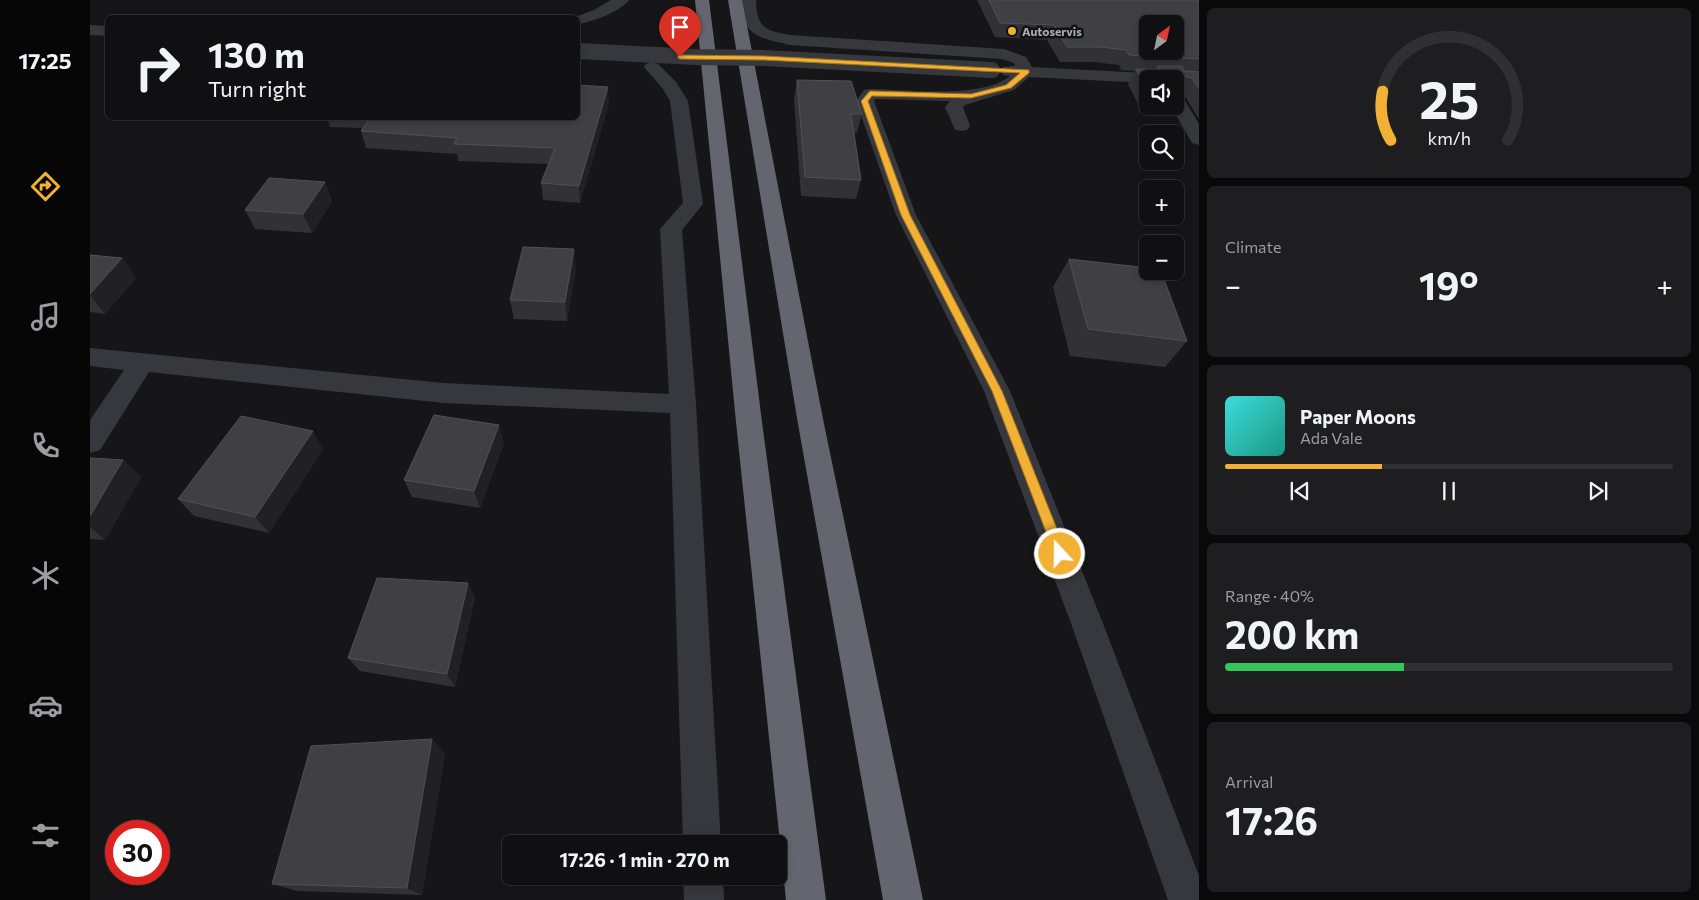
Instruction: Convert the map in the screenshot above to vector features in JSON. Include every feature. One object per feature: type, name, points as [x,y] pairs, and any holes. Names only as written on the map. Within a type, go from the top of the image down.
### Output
[{"type":"highway","points":[[702,0],[747,403],[806,900]]},
{"type":"highway","points":[[735,0],[811,424],[903,900]]},
{"type":"street","points":[[580,19],[622,0]]},
{"type":"street","points":[[749,0],[749,15],[752,25],[759,32],[773,36],[790,40],[1004,54],[1020,60],[1026,71]]},
{"type":"street","points":[[90,30],[105,31]]},
{"type":"street","points":[[580,51],[696,57],[764,58],[1139,78]]},
{"type":"street","points":[[652,67],[670,86],[680,101],[692,204],[671,229],[683,404],[702,835]]},
{"type":"street","points":[[962,126],[954,107],[959,101],[1008,86],[1026,71]]},
{"type":"street","points":[[971,96],[870,94],[865,101],[906,215],[997,391],[1088,626],[1188,900]]},
{"type":"street","points":[[1184,113],[1199,139]]},
{"type":"street","points":[[90,357],[444,393],[683,404]]},
{"type":"street","points":[[90,442],[142,362]]},
{"type":"street","points":[[703,885],[704,900]]},
{"type":"building","points":[[989,0],[1199,0],[1199,59],[1184,58],[1184,15],[1139,15],[1139,56],[1129,55],[1126,50],[1100,47],[1067,47],[1054,25],[1000,23]]},
{"type":"building","points":[[1158,66],[1182,66],[1184,70],[1156,70]]},
{"type":"building","points":[[1184,71],[1199,72],[1199,89],[1192,78],[1184,76]]},
{"type":"building","points":[[797,80],[851,81],[862,114],[851,114],[861,180],[805,177]]},
{"type":"building","points":[[580,85],[608,87],[579,186],[541,183],[555,148],[454,144],[457,138],[361,131],[369,120],[580,120]]},
{"type":"building","points":[[269,178],[325,182],[303,214],[245,210]]},
{"type":"building","points":[[523,247],[574,249],[565,302],[510,300]]},
{"type":"building","points":[[90,255],[122,258],[90,294]]},
{"type":"building","points":[[1069,259],[1139,267],[1139,280],[1164,280],[1187,341],[1088,329]]},
{"type":"building","points":[[434,415],[499,425],[474,491],[404,480]]},
{"type":"building","points":[[241,416],[313,431],[255,517],[178,499]]},
{"type":"building","points":[[90,458],[123,460],[90,516]]},
{"type":"building","points":[[377,578],[468,583],[447,674],[348,658]]},
{"type":"building","points":[[432,739],[407,888],[272,884],[311,746]]},
{"type":"place","name":"Autoservis","points":[[1012,31]]},
{"type":"route","points":[[680,57],[764,58],[1026,71],[1008,86],[971,96],[870,94],[865,101],[906,215],[997,391],[1060,554]]}]
